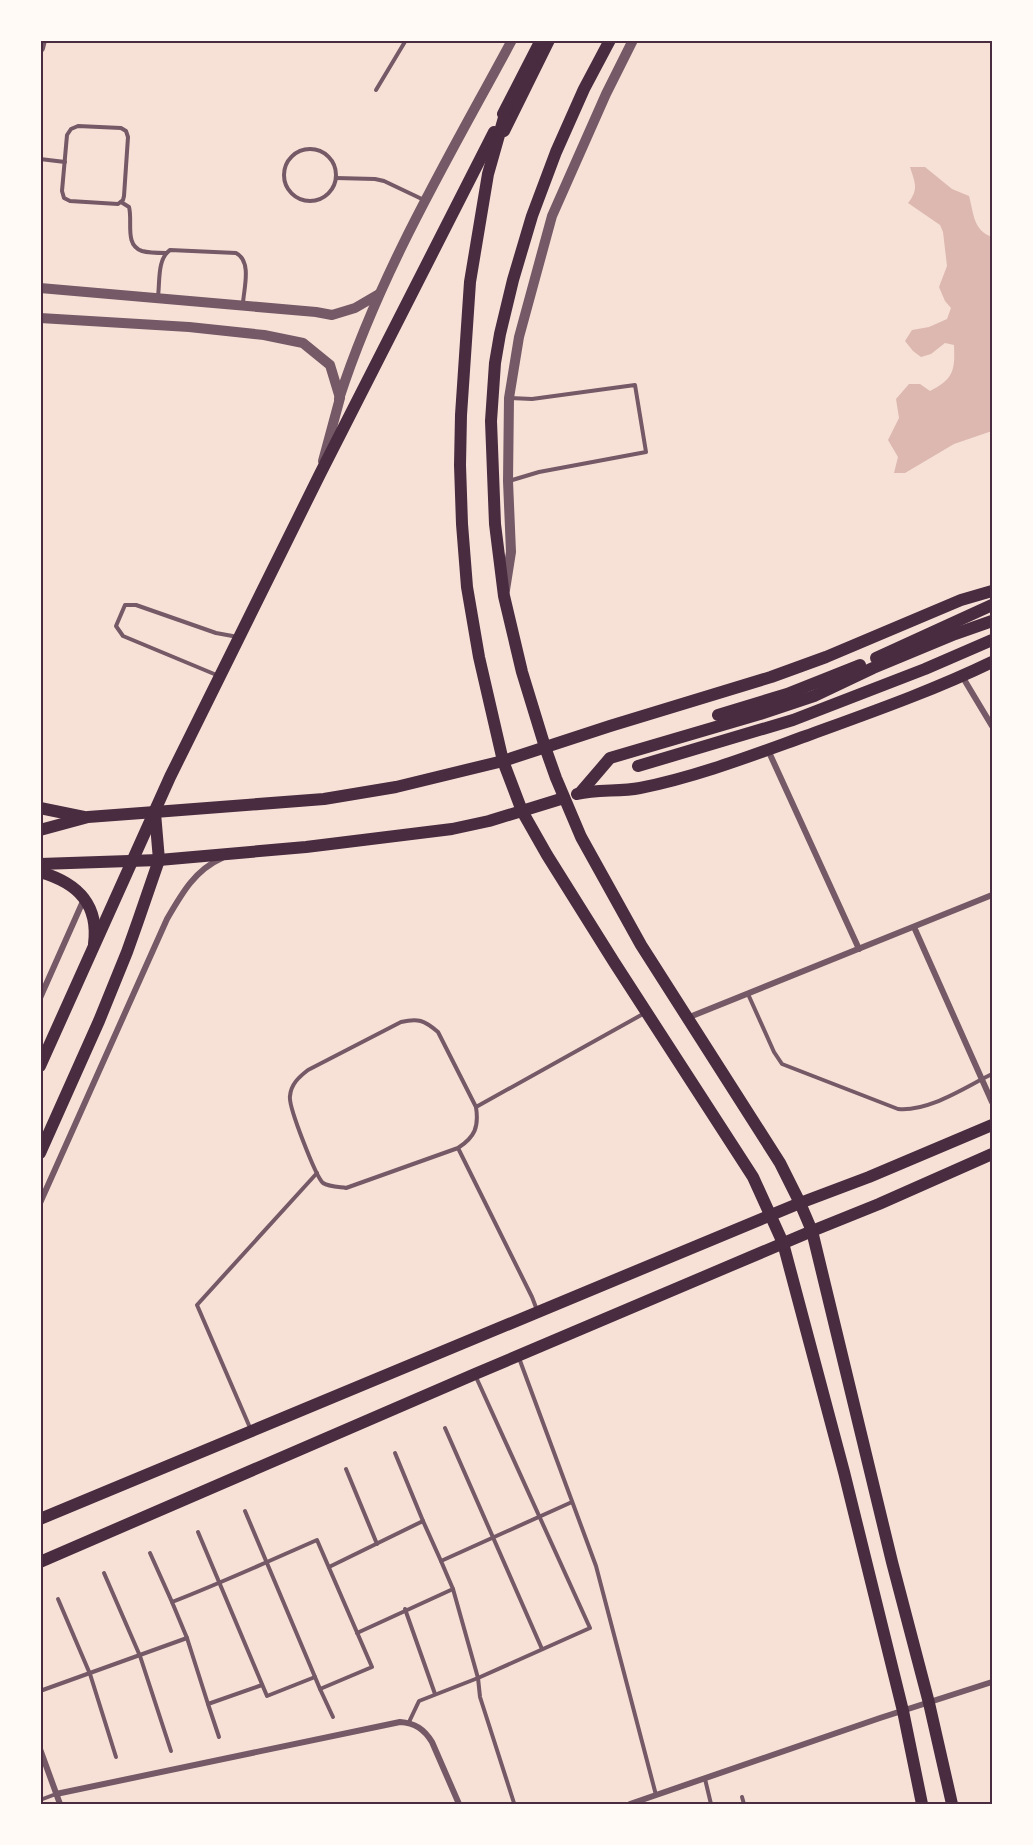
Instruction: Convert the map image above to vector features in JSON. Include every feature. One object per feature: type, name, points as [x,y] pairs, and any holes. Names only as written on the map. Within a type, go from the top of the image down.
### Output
[{"type":"main road","points":[[40,1066],[154,812],[239,637],[541,40]]},
{"type":"main road","points":[[496,146],[549,40]]},
{"type":"main road","points":[[610,40],[556,152],[532,216],[500,334],[495,363],[491,421],[495,524],[504,596],[522,672],[545,747],[581,837],[641,945],[780,1163],[812,1231],[952,1804]]},
{"type":"main road","points":[[507,107],[484,194],[470,282],[460,465],[466,587],[479,657],[503,761],[522,811],[559,874],[753,1177],[772,1215],[783,1243],[843,1472],[903,1711],[922,1804]]},
{"type":"main road","points":[[40,830],[88,817],[324,799],[396,788],[503,761],[771,677],[826,657],[961,600],[993,591]]},
{"type":"main road","points":[[718,715],[778,697],[837,675],[993,605]]},
{"type":"main road","points":[[580,793],[610,758],[814,696],[955,634],[993,621]]},
{"type":"main road","points":[[638,766],[804,716],[993,640]]},
{"type":"main road","points":[[40,864],[159,860],[329,844],[452,829],[580,793],[618,792],[642,788],[729,763],[879,710],[993,662]]},
{"type":"main road","points":[[40,808],[88,817]]},
{"type":"main road","points":[[40,1153],[127,952],[159,860],[154,812]]},
{"type":"main road","points":[[40,872],[72,886],[88,903],[95,924],[93,948]]},
{"type":"main road","points":[[40,1519],[993,1125]]},
{"type":"main road","points":[[40,1562],[518,1355],[993,1154]]},
{"type":"street","points":[[40,48],[42,40]]},
{"type":"street","points":[[320,474],[352,360],[379,294],[425,201],[512,40]]},
{"type":"street","points":[[504,596],[511,552],[508,481],[509,398],[519,337],[552,216],[606,94],[633,40]]},
{"type":"street","points":[[40,288],[332,315],[355,308],[379,294]]},
{"type":"street","points":[[40,318],[189,327],[284,338],[303,343],[330,365],[339,401]]},
{"type":"street","points":[[962,676],[993,726]]},
{"type":"street","points":[[768,749],[859,949]]},
{"type":"street","points":[[40,1203],[167,919],[198,873],[210,863],[240,853]]},
{"type":"street","points":[[687,1018],[993,895]]},
{"type":"street","points":[[40,998],[84,898]]},
{"type":"street","points":[[914,927],[993,1102]]},
{"type":"street","points":[[630,1804],[993,1682]]},
{"type":"street","points":[[56,1794],[409,1722],[426,1732],[459,1804]]},
{"type":"street","points":[[40,1749],[60,1804]]},
{"type":"lane","points":[[376,90],[406,40]]},
{"type":"lane","points":[[74,127],[121,128],[126,131],[128,137],[124,196],[121,202],[118,204],[66,200],[62,195],[67,135],[74,127]]},
{"type":"lane","points":[[306,148],[323,152],[330,158],[335,166],[336,178],[331,190],[325,196],[309,201],[293,196],[284,182],[283,173],[290,157],[306,148]]},
{"type":"lane","points":[[40,159],[64,162]]},
{"type":"lane","points":[[336,178],[375,179],[425,201]]},
{"type":"lane","points":[[121,202],[129,207],[130,237],[134,246],[142,251],[166,253],[176,249],[241,255],[245,270],[242,306]]},
{"type":"lane","points":[[158,298],[162,263],[166,253]]},
{"type":"lane","points":[[508,481],[539,472],[646,452],[635,385],[532,399],[509,398]]},
{"type":"lane","points":[[220,676],[123,636],[116,626],[125,605],[136,605],[216,633],[239,637]]},
{"type":"lane","points":[[748,994],[774,1053],[782,1064],[898,1109],[910,1110],[925,1107],[993,1074]]},
{"type":"lane","points":[[476,1107],[647,1012]]},
{"type":"lane","points":[[415,1019],[428,1023],[438,1032],[476,1107],[478,1118],[476,1131],[469,1141],[458,1148],[346,1188],[323,1183],[291,1110],[289,1098],[293,1086],[298,1077],[308,1070],[401,1022],[415,1019]]},
{"type":"lane","points":[[458,1148],[538,1313]]},
{"type":"lane","points":[[252,1432],[197,1305],[317,1173]]},
{"type":"lane","points":[[518,1355],[596,1566],[656,1795]]},
{"type":"lane","points":[[409,1722],[419,1701],[590,1629],[475,1374]]},
{"type":"lane","points":[[444,1428],[542,1649]]},
{"type":"lane","points":[[395,1453],[453,1589],[478,1678],[480,1697],[514,1803]]},
{"type":"lane","points":[[346,1469],[377,1544]]},
{"type":"lane","points":[[441,1561],[572,1502]]},
{"type":"lane","points":[[245,1511],[333,1717]]},
{"type":"lane","points":[[329,1567],[423,1521]]},
{"type":"lane","points":[[198,1532],[267,1696],[315,1677]]},
{"type":"lane","points":[[172,1602],[317,1540],[372,1666],[320,1689]]},
{"type":"lane","points":[[150,1553],[187,1638],[219,1737]]},
{"type":"lane","points":[[104,1573],[140,1656],[171,1751]]},
{"type":"lane","points":[[357,1633],[453,1589]]},
{"type":"lane","points":[[58,1599],[90,1674],[116,1757]]},
{"type":"lane","points":[[405,1610],[435,1694]]},
{"type":"lane","points":[[40,1691],[187,1638]]},
{"type":"lane","points":[[208,1704],[262,1685]]},
{"type":"lane","points":[[705,1778],[711,1804]]},
{"type":"lane","points":[[40,1800],[56,1794]]},
{"type":"lane","points":[[742,1797],[744,1804]]},
{"type":"shaded area","points":[[910,167],[925,167],[952,189],[969,196],[978,226],[992,237],[992,431],[954,444],[905,473],[894,473],[898,457],[888,440],[899,418],[896,399],[909,384],[920,384],[930,391],[938,387],[948,378],[954,361],[954,345],[945,343],[931,354],[921,357],[905,341],[912,330],[929,327],[947,319],[951,308],[939,287],[947,266],[943,232],[940,225],[908,203],[915,190]]}]
